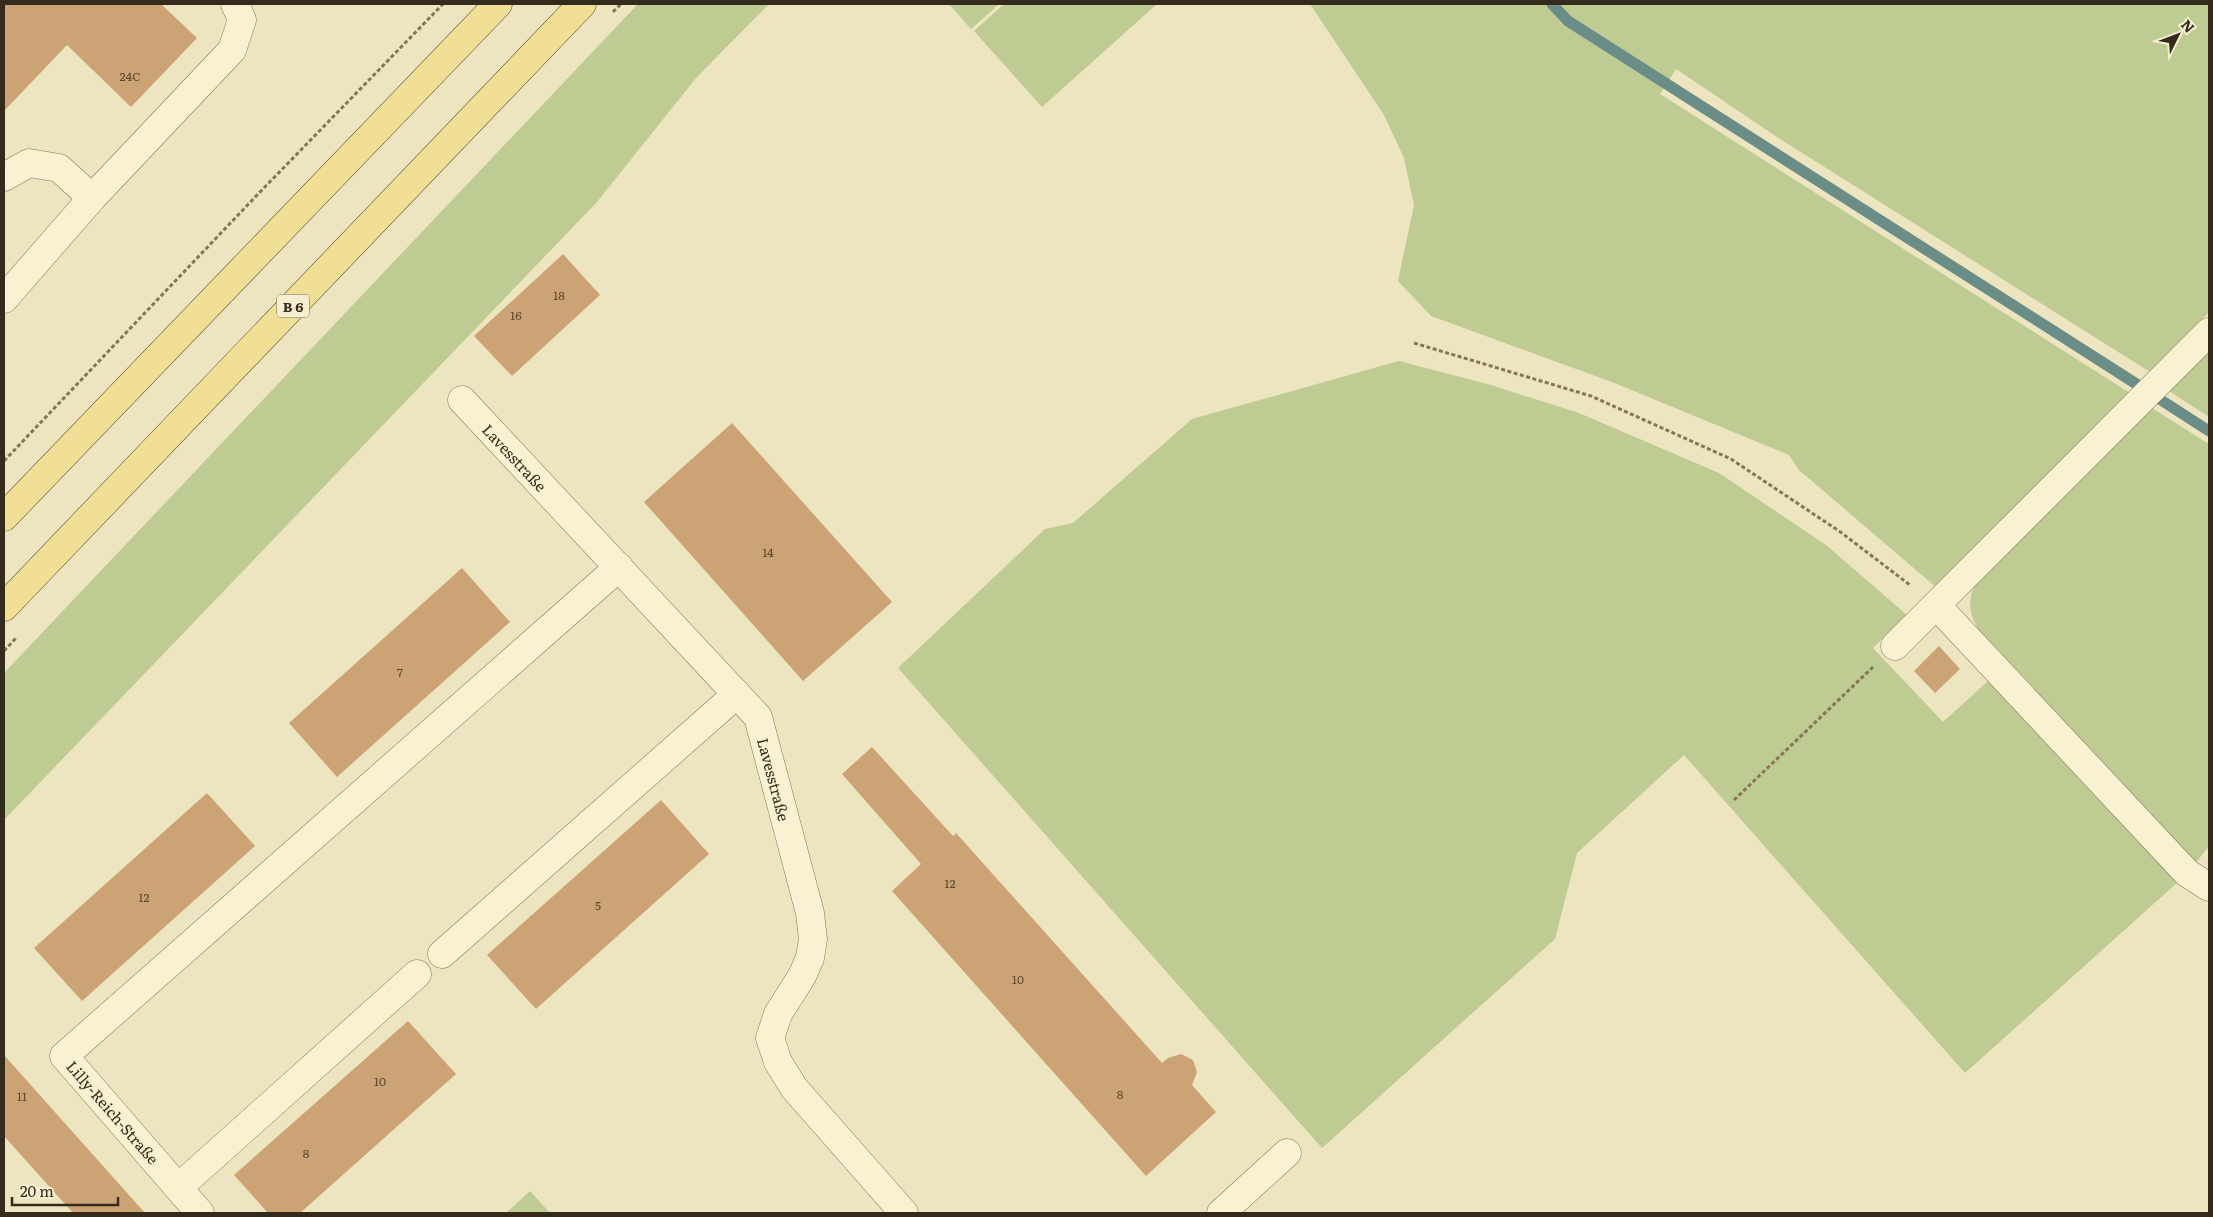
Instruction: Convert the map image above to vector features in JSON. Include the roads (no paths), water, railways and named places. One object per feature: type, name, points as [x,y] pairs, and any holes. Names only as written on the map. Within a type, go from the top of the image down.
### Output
[{"type":"main road","points":[[4,517],[498,4]]},
{"type":"main road","name":"B 6","points":[[4,607],[582,4]]},
{"type":"street","points":[[4,299],[92,198],[232,50],[242,20],[235,4]]},
{"type":"street","points":[[4,178],[29,163],[59,168],[92,198]]},
{"type":"street","points":[[1895,646],[2209,332]]},
{"type":"street","name":"Lavesstraße","points":[[462,400],[758,717],[810,913],[813,939],[810,958],[802,976],[778,1014],[770,1038],[778,1062],[794,1088],[904,1213]]},
{"type":"street","name":"Lilly-Reich-Straße","points":[[200,1213],[64,1056],[619,567]]},
{"type":"street","points":[[1937,606],[2187,873],[2209,887]]},
{"type":"street","points":[[442,954],[737,694]]},
{"type":"street","points":[[178,1187],[417,974]]},
{"type":"street","points":[[1221,1213],[1287,1153]]},
{"type":"waterway","points":[[1552,4],[1568,21],[2138,385]]},
{"type":"waterway","points":[[2161,400],[2209,431]]}]
